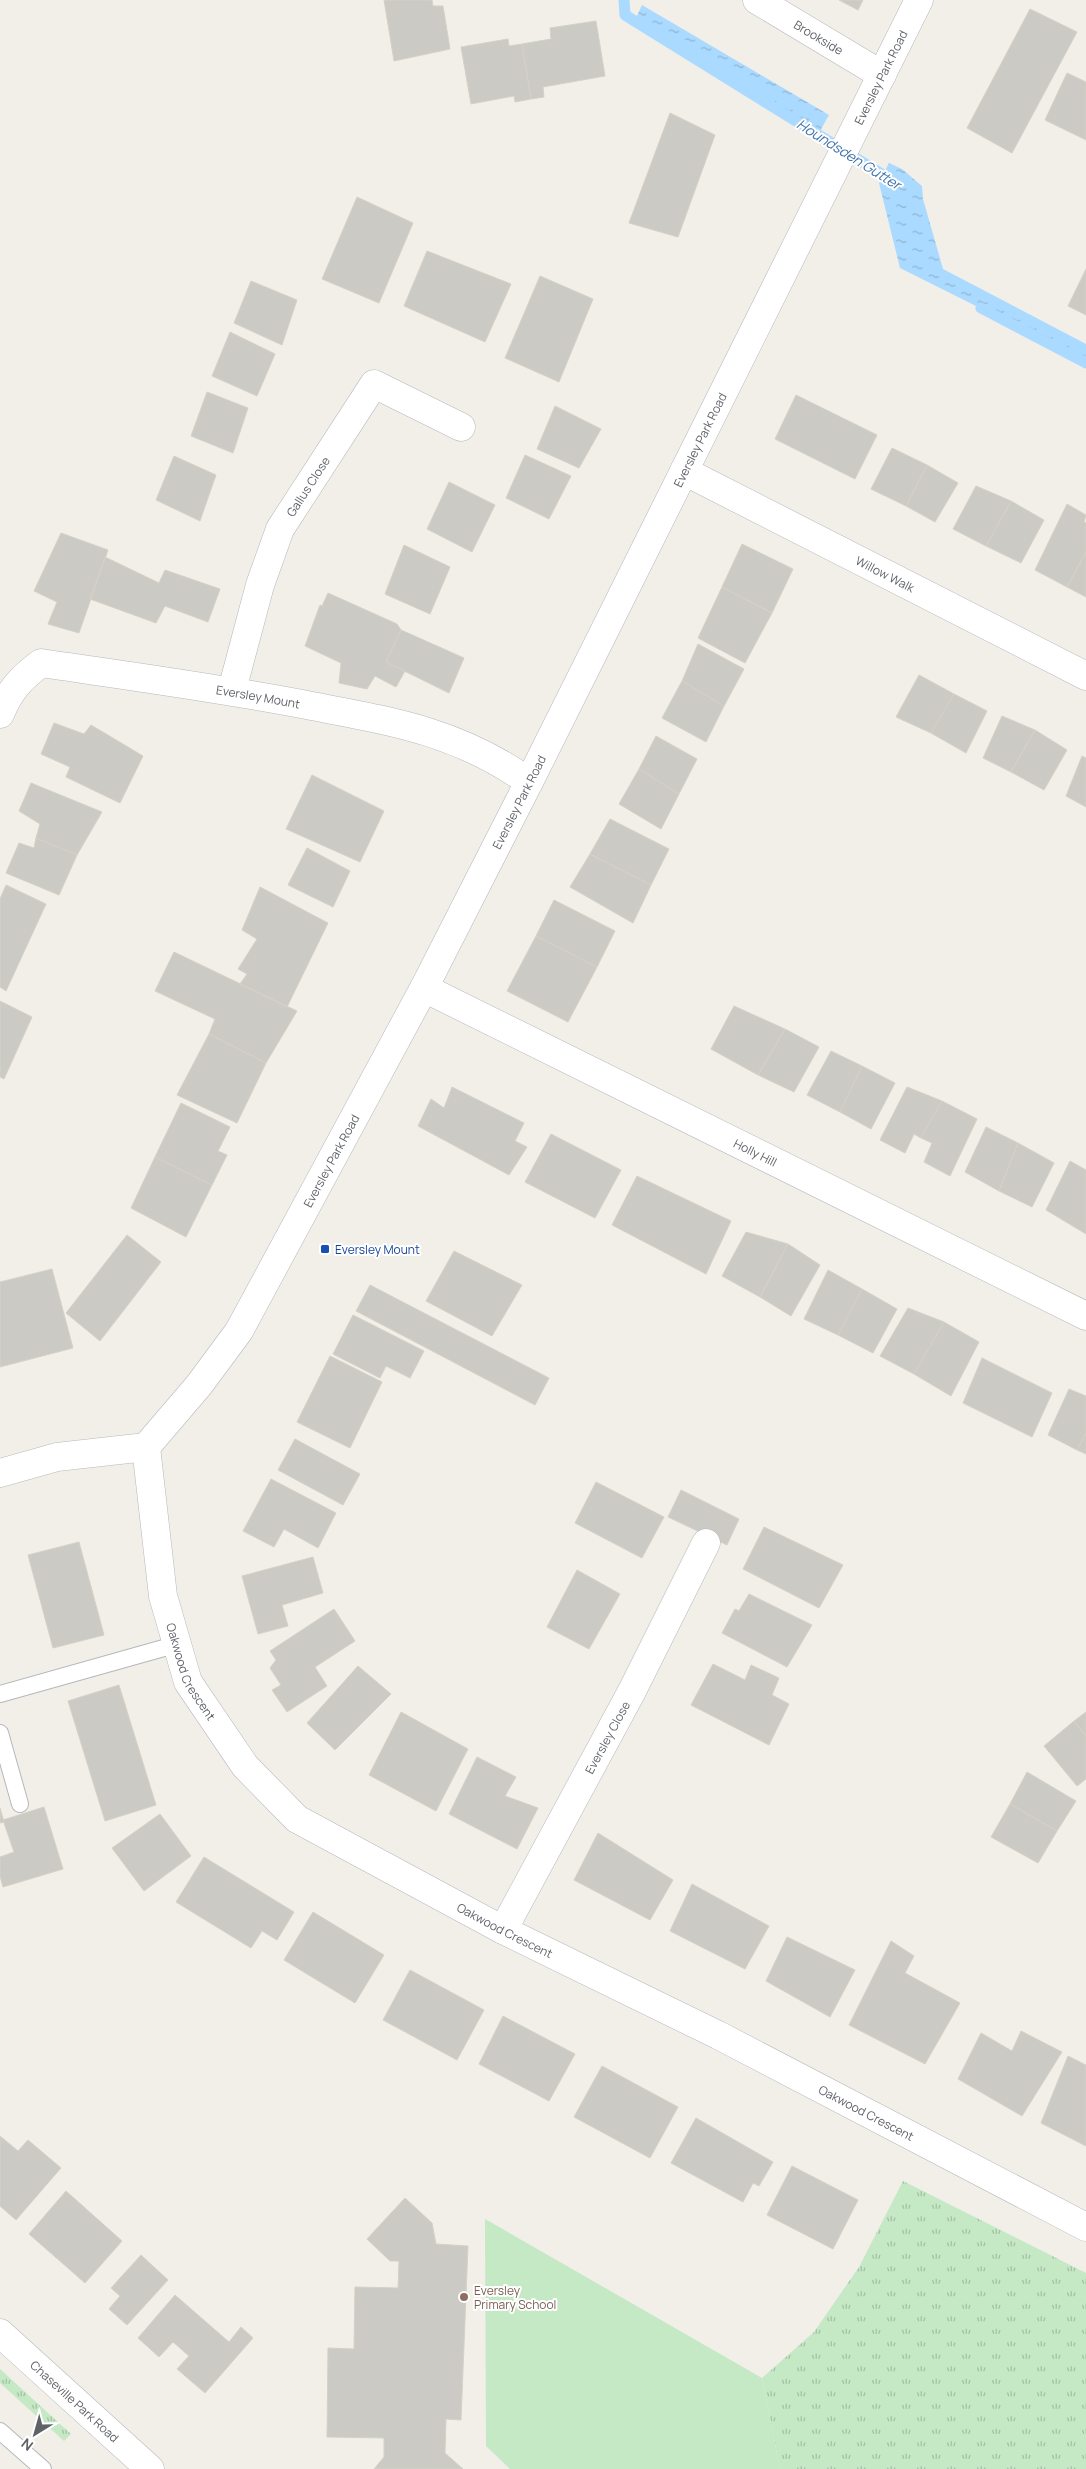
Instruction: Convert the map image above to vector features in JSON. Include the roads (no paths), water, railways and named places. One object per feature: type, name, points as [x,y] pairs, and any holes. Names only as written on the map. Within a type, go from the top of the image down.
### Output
[{"type":"street","name":"Brookside","points":[[757,0],[882,75]]},
{"type":"street","name":"Eversley Park Road","points":[[146,1447],[199,1385],[239,1331],[424,988],[529,782],[919,0]]},
{"type":"street","name":"Gallus Close","points":[[232,690],[260,585],[280,529],[374,384],[461,427]]},
{"type":"street","name":"Willow Walk","points":[[684,471],[1086,676]]},
{"type":"street","name":"Eversley Mount","points":[[0,714],[9,693],[24,676],[41,663],[232,690],[414,727],[453,740],[484,754],[529,782]]},
{"type":"street","name":"Holly Hill","points":[[424,988],[1086,1316]]},
{"type":"street","points":[[0,1473],[57,1457],[146,1447]]},
{"type":"street","name":"Oakwood Crescent","points":[[146,1447],[163,1596],[188,1682],[245,1766],[297,1819],[503,1930],[718,2035],[1086,2227]]},
{"type":"street","name":"Eversley Close","points":[[503,1930],[632,1691],[706,1543]]},
{"type":"street","name":"Chaseville Park Road","points":[[0,2333],[150,2469]]},
{"type":"lane","points":[[0,1694],[178,1644]]},
{"type":"lane","points":[[0,1733],[20,1804]]},
{"type":"lane","points":[[0,2430],[43,2469]]},
{"type":"water","points":[[642,5],[829,115],[820,131],[636,18]]},
{"type":"water","points":[[889,163],[902,169],[922,186],[923,199],[943,269],[1086,344],[1086,361],[900,268],[879,183]]},
{"type":"waterway","name":"Houndsden Gutter","points":[[624,0],[625,15],[896,183]]},
{"type":"waterway","name":"Houndsden Gutter","points":[[981,308],[1086,363]]},
{"type":"place","name":"Eversley Mount","points":[[325,1249]]},
{"type":"place","name":"Eversley Primary School","points":[[464,2297]]}]
